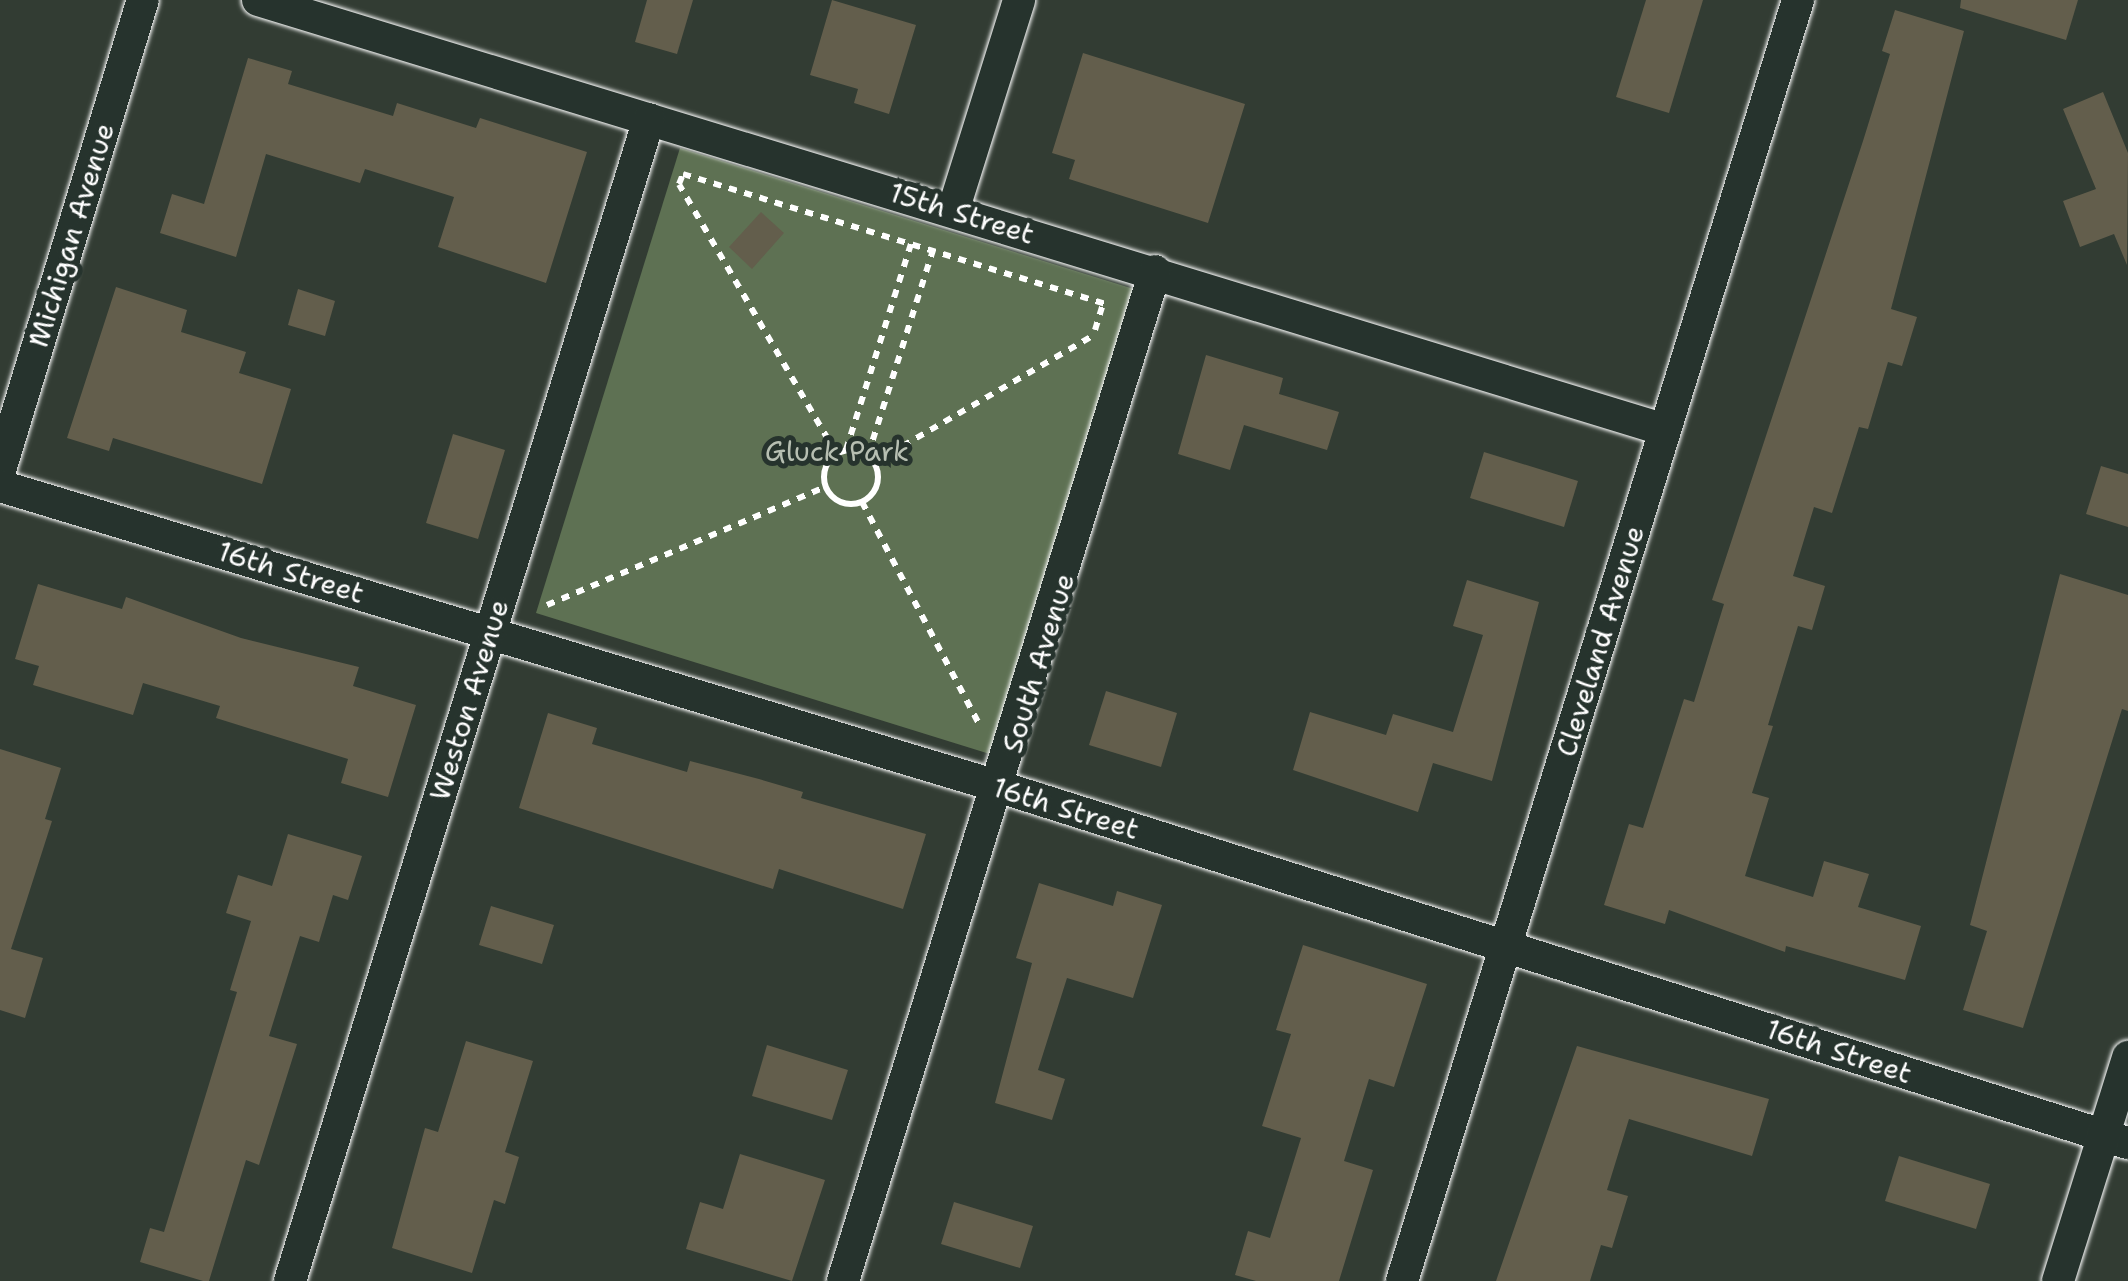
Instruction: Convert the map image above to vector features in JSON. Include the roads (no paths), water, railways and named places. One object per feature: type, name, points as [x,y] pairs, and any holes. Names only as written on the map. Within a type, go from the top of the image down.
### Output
[{"type":"street","name":"Michigan Avenue","points":[[0,470],[143,0]]},
{"type":"street","name":"15th Street","points":[[258,0],[338,12],[649,119],[1665,430]]},
{"type":"street","points":[[953,211],[1019,0]]},
{"type":"street","name":"Cleveland Avenue","points":[[1402,1281],[1798,0]]},
{"type":"street","name":"Weston Avenue","points":[[290,1281],[649,119]]},
{"type":"street","name":"South Avenue","points":[[843,1281],[1000,788],[1155,272]]},
{"type":"street","name":"16th Street","points":[[0,486],[1000,788],[2116,1139]]},
{"type":"street","points":[[2058,1281],[2116,1139],[2128,1057]]},
{"type":"park label","name":"Gluck Park","points":[[837,451]]}]
